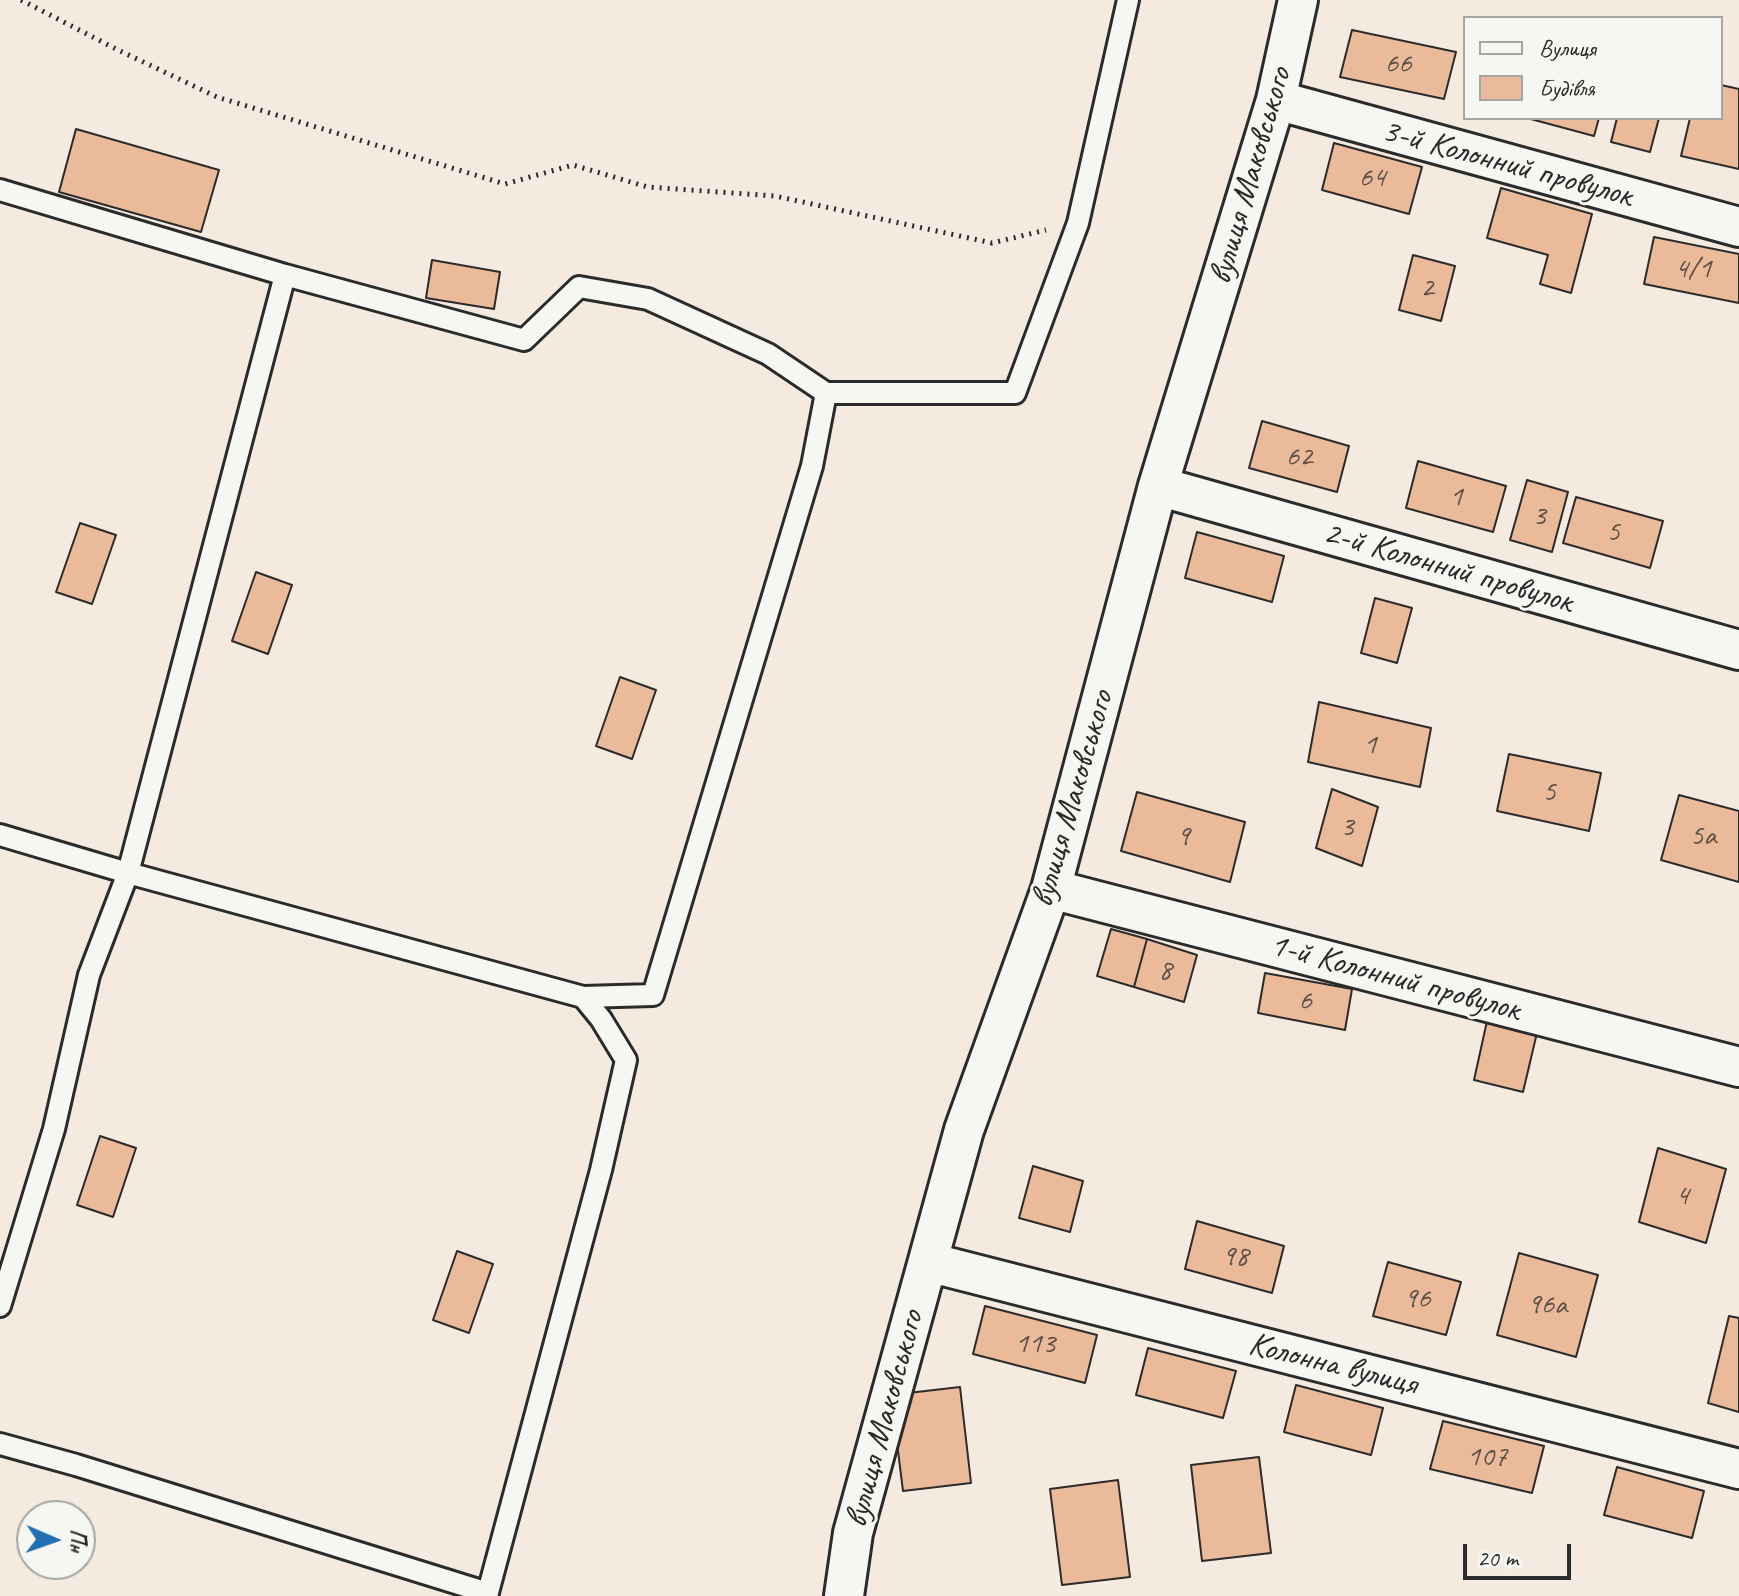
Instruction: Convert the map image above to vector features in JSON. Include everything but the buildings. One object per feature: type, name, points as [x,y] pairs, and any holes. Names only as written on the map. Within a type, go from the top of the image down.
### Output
[{"type":"street","name":"вулиця Маковського","points":[[844,1596],[853,1533],[964,1130],[1051,889],[1158,486],[1276,100],[1298,0]]},
{"type":"street","name":"3-й Колонний провулок","points":[[1276,100],[1739,227]]},
{"type":"street","name":"2-й Колонний провулок","points":[[1158,486],[1739,650]]},
{"type":"street","name":"1-й Колонний провулок","points":[[1051,889],[1739,1067]]},
{"type":"street","name":"Колонна вулиця","points":[[928,1262],[1739,1469]]},
{"type":"lane","points":[[0,190],[285,275],[524,340],[579,287],[648,299],[768,354],[826,393],[1015,393],[1078,223],[1128,0]]},
{"type":"lane","points":[[0,1306],[54,1129],[89,975],[128,873],[285,275]]},
{"type":"lane","points":[[0,835],[583,997],[653,995],[812,466],[826,393]]},
{"type":"lane","points":[[0,1444],[76,1465],[488,1595],[601,1170],[626,1060],[601,1019],[583,997]]},
{"type":"path","points":[[21,0],[217,97],[505,184],[573,165],[648,187],[775,196],[992,243],[1078,223]]}]
